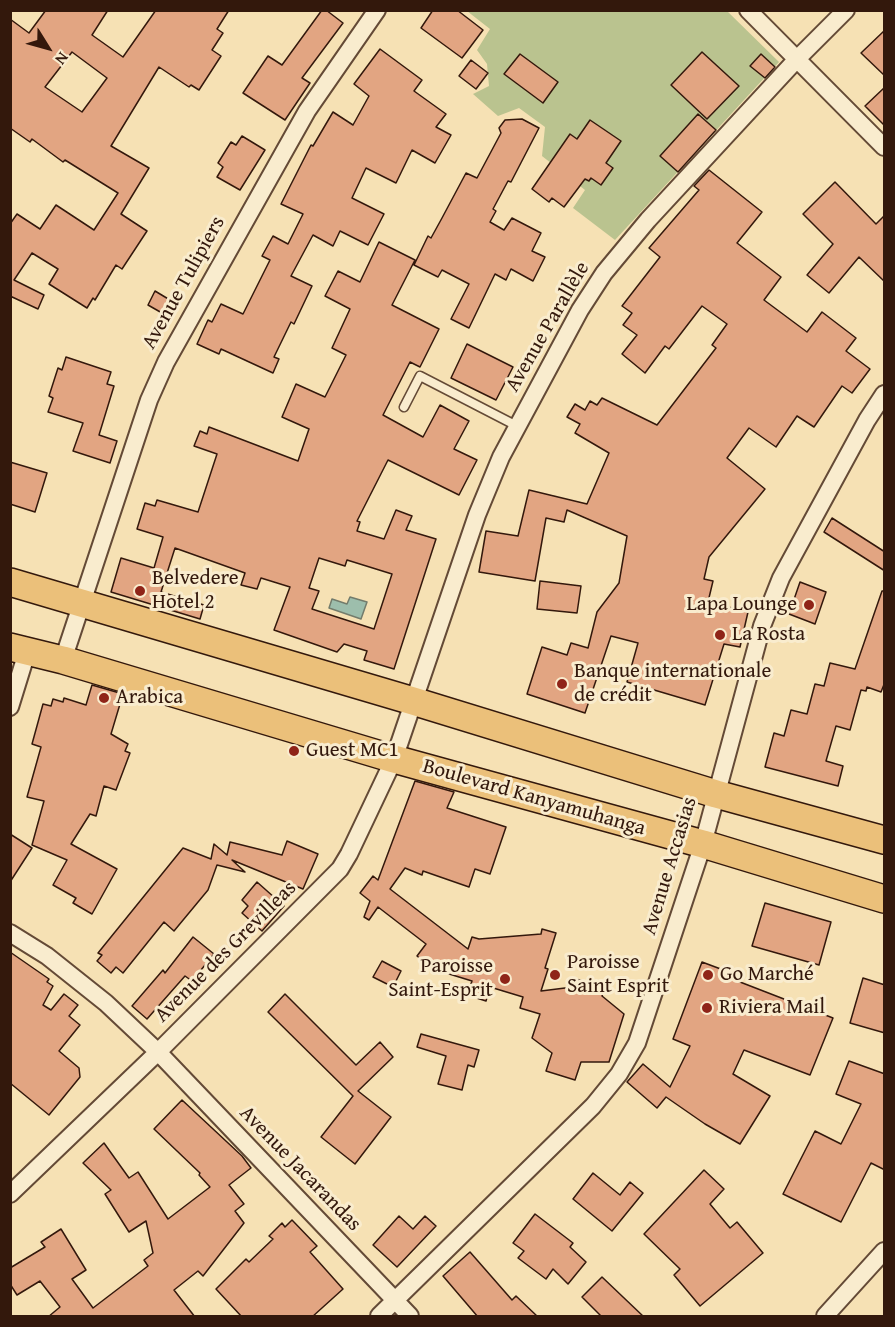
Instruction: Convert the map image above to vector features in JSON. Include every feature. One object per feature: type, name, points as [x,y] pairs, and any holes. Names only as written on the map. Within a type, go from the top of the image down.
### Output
[{"type":"main road","points":[[10,582],[413,700],[716,794],[885,840]]},
{"type":"main road","name":"Boulevard Kanyamuhanga","points":[[19,650],[63,660],[394,759],[703,844],[885,899]]},
{"type":"street","name":"Avenue Tulipiers","points":[[63,660],[149,400],[166,362],[307,111],[377,10]]},
{"type":"street","points":[[748,10],[885,147]]},
{"type":"street","name":"Avenue Parallèle","points":[[413,700],[477,515],[501,457],[580,310],[604,273],[648,220],[797,59],[846,10]]},
{"type":"street","name":"Avenue Accasias","points":[[379,1317],[592,1106],[619,1074],[637,1043],[703,844],[762,626],[771,602],[781,578],[857,439],[885,394]]},
{"type":"street","points":[[10,707],[19,650]]},
{"type":"street","name":"Avenue des Grevilleas","points":[[10,1194],[158,1052],[340,869],[394,759],[413,700]]},
{"type":"street","name":"Avenue Jacarandas","points":[[10,933],[47,956],[106,1002],[158,1052],[410,1317]]},
{"type":"street","points":[[825,1317],[885,1251]]},
{"type":"lane","points":[[404,407],[420,376],[518,426]]},
{"type":"green space","points":[[467,11],[727,11],[779,62],[615,240],[573,208],[585,190],[542,156],[545,127],[519,108],[498,116],[473,94],[489,86],[487,64],[477,50],[490,29]]},
{"type":"shaded area","points":[[350,597],[367,602],[361,619],[329,608],[332,599],[347,604]]},
{"type":"building","points":[[46,10],[108,10],[92,35],[123,57],[156,10],[229,10],[217,29],[223,33],[212,50],[221,56],[199,90],[191,85],[189,87],[159,67],[111,146],[149,168],[121,214],[147,231],[122,269],[116,265],[95,300],[93,298],[87,308],[49,284],[58,269],[32,253],[14,280],[44,295],[38,309],[10,296],[10,224],[17,214],[40,229],[56,205],[94,230],[118,193],[65,160],[63,162],[32,139],[30,142],[10,128],[10,19],[29,33]],"holes":[[[72,52],[107,78],[82,112],[45,87]]]},
{"type":"building","points":[[322,10],[326,10],[343,23],[302,78],[310,83],[285,120],[243,93],[268,56],[282,65]]},
{"type":"building","points":[[433,10],[457,10],[483,30],[462,58],[421,28]]},
{"type":"building","points":[[885,30],[885,76],[861,53]]},
{"type":"building","points":[[380,49],[422,80],[414,91],[446,114],[436,127],[451,135],[435,163],[412,150],[396,183],[366,168],[352,198],[384,214],[368,245],[340,231],[333,246],[313,235],[291,276],[312,286],[294,324],[291,322],[274,357],[279,359],[273,373],[221,349],[219,354],[197,344],[208,320],[212,322],[221,304],[243,314],[270,260],[262,256],[273,236],[288,244],[303,214],[281,204],[311,145],[313,146],[333,112],[353,125],[369,96],[354,84]]},
{"type":"building","points":[[702,52],[739,86],[707,119],[671,85]]},
{"type":"building","points":[[520,54],[558,82],[543,103],[504,74]]},
{"type":"building","points":[[761,54],[775,67],[765,78],[750,66]]},
{"type":"building","points":[[471,60],[488,73],[476,89],[459,76]]},
{"type":"building","points":[[885,87],[885,126],[865,106]]},
{"type":"building","points":[[698,114],[716,130],[678,172],[660,156]]},
{"type":"building","points":[[522,119],[539,128],[511,182],[508,181],[493,209],[496,211],[490,222],[504,230],[512,218],[541,233],[532,251],[545,257],[533,281],[511,269],[506,280],[495,274],[469,328],[451,319],[469,284],[442,270],[438,277],[414,265],[428,236],[431,238],[466,173],[477,178],[501,133],[499,128],[505,120]]},
{"type":"building","points":[[590,120],[621,141],[606,163],[613,168],[601,185],[591,178],[589,181],[585,179],[564,207],[552,198],[549,202],[532,189],[570,134],[577,139]]},
{"type":"building","points":[[242,136],[265,150],[240,190],[217,177],[223,167],[218,163],[231,142],[236,145]]},
{"type":"building","points":[[709,170],[762,212],[737,243],[781,277],[764,300],[807,332],[822,312],[856,338],[846,351],[870,369],[852,393],[842,386],[814,427],[797,416],[776,447],[749,428],[727,458],[765,489],[709,557],[704,579],[713,581],[708,602],[748,612],[740,647],[724,644],[705,705],[627,682],[638,643],[611,636],[585,713],[527,694],[542,647],[567,655],[571,643],[588,648],[597,612],[619,583],[627,536],[567,510],[564,522],[546,518],[535,581],[479,572],[486,531],[518,536],[529,490],[587,504],[609,453],[575,433],[580,424],[567,417],[575,404],[585,410],[590,401],[597,405],[602,398],[657,425],[716,348],[712,345],[727,324],[702,306],[669,349],[665,346],[645,373],[622,354],[637,335],[623,325],[632,313],[622,306],[660,257],[649,248],[699,190],[694,186]]},
{"type":"building","points":[[835,182],[876,224],[885,215],[885,282],[859,257],[829,293],[807,275],[833,244],[803,214]]},
{"type":"building","points":[[379,242],[415,260],[392,305],[439,329],[420,367],[410,362],[383,415],[423,437],[440,405],[469,421],[454,449],[477,460],[459,495],[388,460],[357,521],[360,522],[357,531],[384,539],[396,510],[412,516],[406,530],[436,539],[394,669],[364,660],[367,651],[344,644],[337,652],[274,630],[290,587],[261,578],[257,589],[241,585],[245,573],[175,548],[161,592],[204,605],[200,619],[111,592],[121,558],[154,568],[163,537],[137,529],[145,503],[155,506],[157,500],[198,512],[217,454],[194,446],[200,431],[207,434],[209,427],[298,461],[309,429],[282,417],[296,384],[325,397],[346,355],[332,348],[350,309],[325,296],[338,271],[360,282]],"holes":[[[319,558],[345,566],[347,560],[392,574],[374,629],[312,609],[319,591],[309,588]]]},
{"type":"building","points":[[155,291],[170,300],[162,313],[148,305]]},
{"type":"building","points":[[467,344],[513,367],[496,400],[451,378]]},
{"type":"building","points":[[66,357],[111,372],[107,384],[114,386],[99,435],[117,441],[110,463],[73,451],[83,423],[48,412],[53,398],[49,396],[58,368],[62,370]]},
{"type":"building","points":[[10,462],[47,473],[35,512],[10,504]]},
{"type":"building","points":[[832,518],[885,552],[885,571],[824,532]]},
{"type":"building","points":[[540,581],[581,586],[577,613],[537,609]]},
{"type":"building","points":[[800,582],[826,592],[815,624],[789,614]]},
{"type":"building","points":[[882,591],[885,591],[885,682],[881,692],[867,687],[866,691],[861,690],[850,730],[836,726],[826,761],[843,766],[838,786],[765,767],[774,733],[784,736],[791,710],[807,714],[815,684],[824,686],[830,663],[855,669]]},
{"type":"building","points":[[92,685],[123,694],[111,734],[128,744],[125,751],[130,753],[116,790],[104,786],[96,816],[90,814],[71,844],[117,869],[92,914],[73,903],[76,898],[53,885],[67,860],[32,845],[44,801],[27,797],[41,747],[32,744],[43,704],[51,706],[53,699],[63,702],[64,698],[86,705]]},
{"type":"building","points":[[415,781],[454,792],[447,808],[506,827],[490,874],[475,869],[469,887],[423,871],[422,875],[405,868],[390,889],[468,949],[472,937],[479,939],[541,934],[542,929],[556,933],[545,968],[548,969],[541,991],[573,987],[576,979],[605,988],[602,996],[624,1014],[609,1062],[581,1062],[575,1080],[546,1071],[552,1053],[532,1038],[540,1014],[520,1008],[523,997],[490,987],[486,1001],[467,995],[472,981],[433,969],[417,956],[426,944],[378,907],[369,920],[364,917],[370,901],[360,893],[373,876],[378,880]]},
{"type":"building","points":[[10,834],[32,848],[10,882]]},
{"type":"building","points":[[287,841],[318,854],[303,889],[232,860],[245,872],[217,865],[208,890],[174,931],[164,922],[123,973],[116,967],[111,973],[97,961],[102,955],[98,953],[183,848],[211,859],[214,844],[227,855],[230,842],[282,855]]},
{"type":"building","points":[[257,882],[284,906],[262,931],[242,913],[248,906],[242,900]]},
{"type":"building","points":[[765,903],[831,922],[819,965],[752,946]]},
{"type":"building","points":[[193,937],[214,954],[192,981],[185,976],[147,1019],[132,1006],[163,970],[165,973]]},
{"type":"building","points":[[10,952],[49,979],[47,982],[53,986],[43,1005],[51,1010],[64,994],[78,1005],[69,1016],[80,1025],[59,1051],[79,1068],[80,1077],[49,1115],[10,1083]]},
{"type":"building","points":[[382,961],[401,971],[393,987],[373,977]]},
{"type":"building","points":[[702,962],[742,977],[740,982],[833,1018],[810,1075],[744,1050],[733,1074],[770,1096],[740,1144],[705,1124],[666,1097],[657,1108],[627,1082],[643,1064],[670,1087],[690,1046],[673,1039]]},
{"type":"building","points":[[863,978],[885,985],[885,1033],[850,1023]]},
{"type":"building","points":[[285,994],[356,1065],[380,1042],[393,1057],[358,1091],[391,1117],[355,1164],[321,1137],[353,1096],[268,1012]]},
{"type":"building","points":[[421,1034],[479,1050],[474,1067],[468,1065],[462,1090],[438,1084],[446,1056],[417,1047]]},
{"type":"building","points":[[849,1061],[885,1074],[885,1170],[871,1163],[841,1222],[783,1194],[815,1131],[841,1144],[861,1104],[836,1094]]},
{"type":"building","points":[[182,1100],[242,1156],[251,1168],[229,1185],[244,1204],[235,1211],[244,1223],[203,1276],[198,1271],[174,1290],[195,1317],[48,1317],[60,1307],[40,1281],[17,1295],[10,1284],[10,1268],[45,1247],[41,1242],[61,1229],[86,1270],[72,1279],[93,1308],[148,1266],[144,1260],[153,1253],[146,1221],[129,1232],[105,1194],[111,1190],[83,1163],[104,1143],[129,1178],[138,1172],[168,1219],[210,1187],[199,1175],[200,1173],[154,1129]]},
{"type":"building","points":[[704,1170],[724,1189],[710,1204],[730,1228],[737,1222],[763,1253],[700,1306],[674,1275],[680,1269],[644,1234]]},
{"type":"building","points":[[593,1173],[620,1195],[630,1182],[643,1193],[612,1231],[573,1199]]},
{"type":"building","points":[[535,1214],[573,1243],[570,1247],[586,1262],[568,1284],[553,1269],[546,1279],[518,1258],[524,1251],[513,1243]]},
{"type":"building","points":[[399,1216],[413,1229],[425,1216],[436,1226],[397,1267],[373,1245]]},
{"type":"building","points":[[292,1220],[317,1246],[310,1252],[343,1289],[312,1317],[242,1317],[216,1289],[246,1259],[249,1262],[273,1239],[269,1236],[282,1223],[285,1227]]},
{"type":"building","points":[[470,1252],[512,1300],[516,1296],[538,1317],[478,1317],[443,1276]]},
{"type":"building","points":[[602,1277],[644,1317],[602,1317],[582,1297]]},
{"type":"place","name":"Belvedere Hotel 2","points":[[140,591]]},
{"type":"place","name":"Lapa Lounge","points":[[809,605]]},
{"type":"place","name":"La Rosta","points":[[720,635]]},
{"type":"place","name":"Banque internationale de crédit","points":[[562,684]]},
{"type":"place","name":"Arabica","points":[[104,698]]},
{"type":"place","name":"Guest MC1","points":[[294,751]]},
{"type":"place","name":"Paroisse Saint Esprit","points":[[555,975]]},
{"type":"place","name":"Go Marché","points":[[708,975]]},
{"type":"place","name":"Paroisse Saint-Esprit","points":[[505,979]]},
{"type":"place","name":"Riviera Mail","points":[[707,1008]]}]
